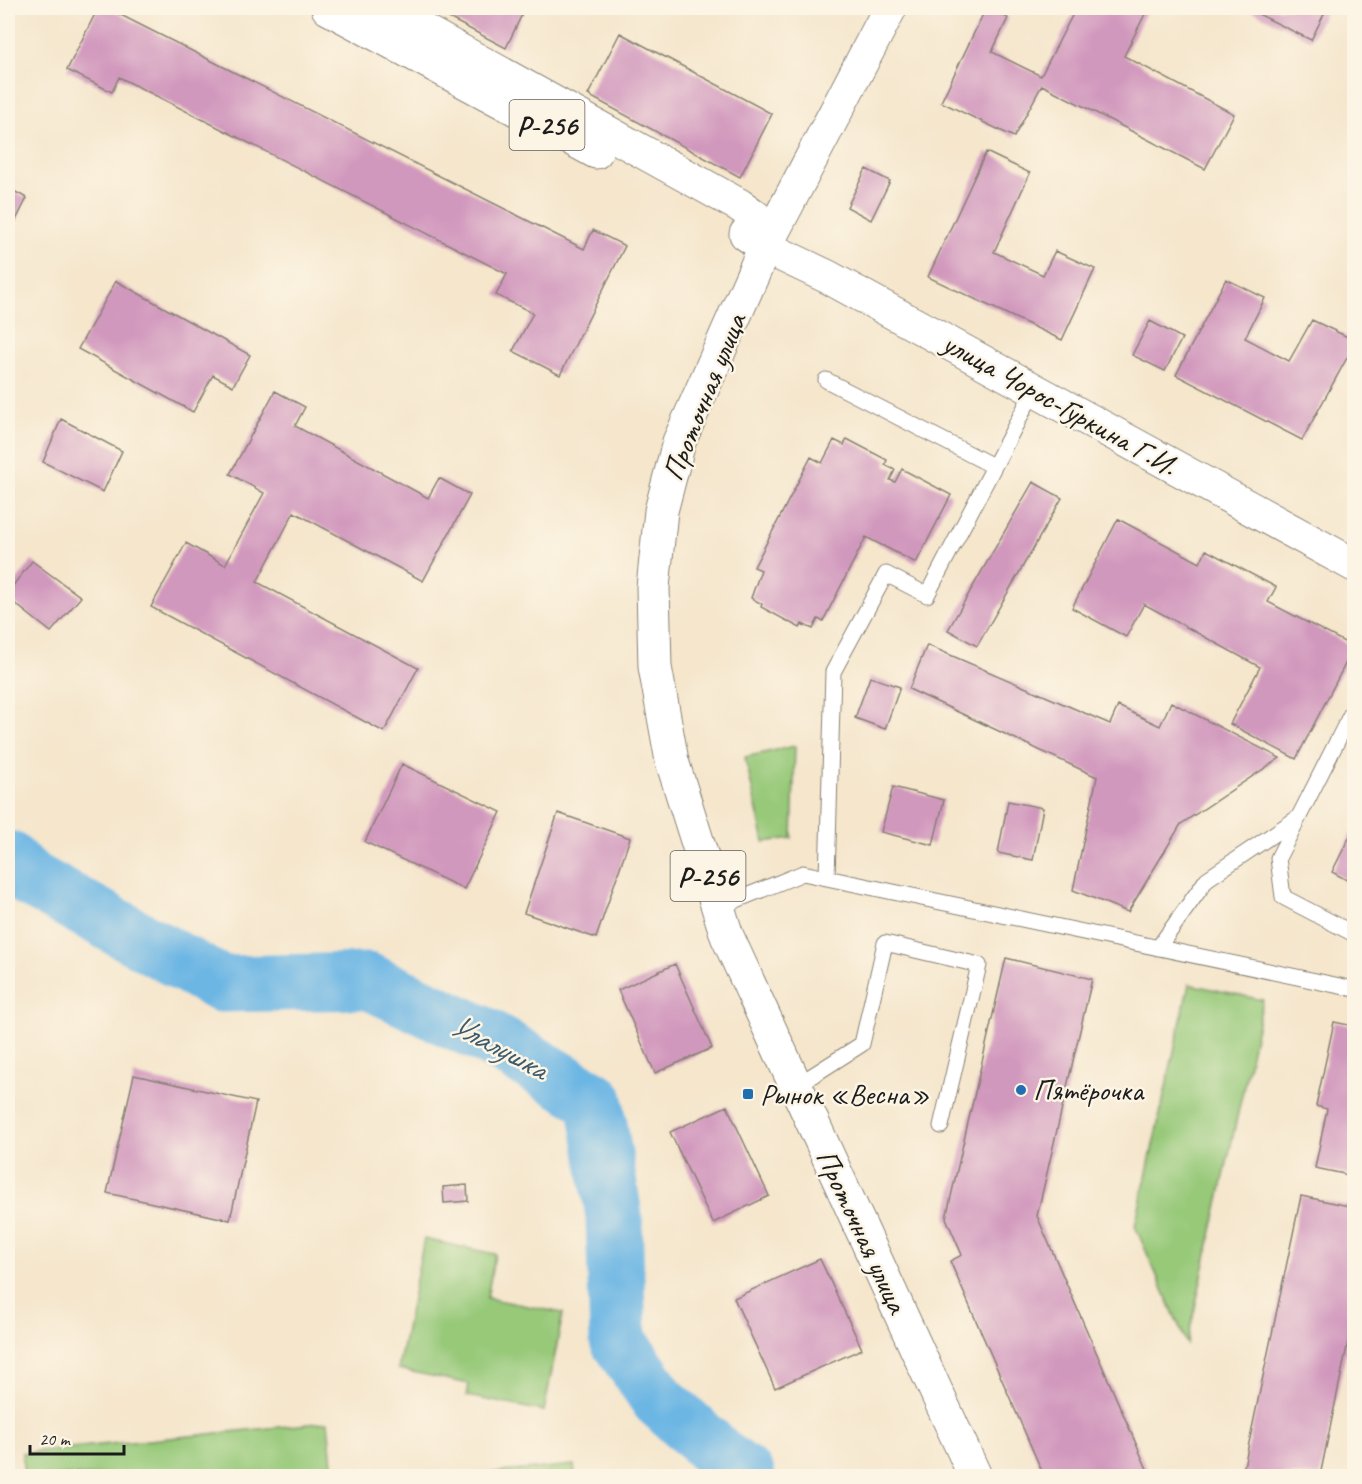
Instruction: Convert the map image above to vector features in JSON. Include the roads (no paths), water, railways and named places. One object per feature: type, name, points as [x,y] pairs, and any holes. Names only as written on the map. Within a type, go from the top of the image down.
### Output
[{"type":"main road","name":"улица Чорос-Гуркина Г.И.","points":[[328,8],[699,207],[765,246],[828,277],[1354,565]]},
{"type":"main road","name":"Р-256","points":[[383,8],[739,206],[764,225],[768,236],[765,246]]},
{"type":"main road","name":"Проточная улица","points":[[890,8],[765,246],[679,442],[661,511],[653,587],[656,667],[672,761],[727,936],[975,1476]]},
{"type":"lane","points":[[826,380],[993,466]]},
{"type":"lane","points":[[827,878],[833,672],[886,574],[927,595],[1034,390]]},
{"type":"lane","points":[[1354,708],[1278,858],[1283,897],[1354,934]]},
{"type":"lane","points":[[1158,948],[1208,879],[1299,818]]},
{"type":"lane","points":[[717,908],[803,873],[1354,989]]},
{"type":"lane","points":[[796,1086],[862,1044],[885,943],[979,965],[941,1126]]},
{"type":"waterway","name":"Улалушка","points":[[8,859],[30,879],[221,984],[368,981],[486,1036],[595,1100],[614,1216],[618,1340],[659,1400],[726,1461],[747,1476]]},
{"type":"place","name":"Пятёрочка","points":[[1021,1090]]},
{"type":"place","name":"Рынок «Весна»","points":[[748,1094]]}]
